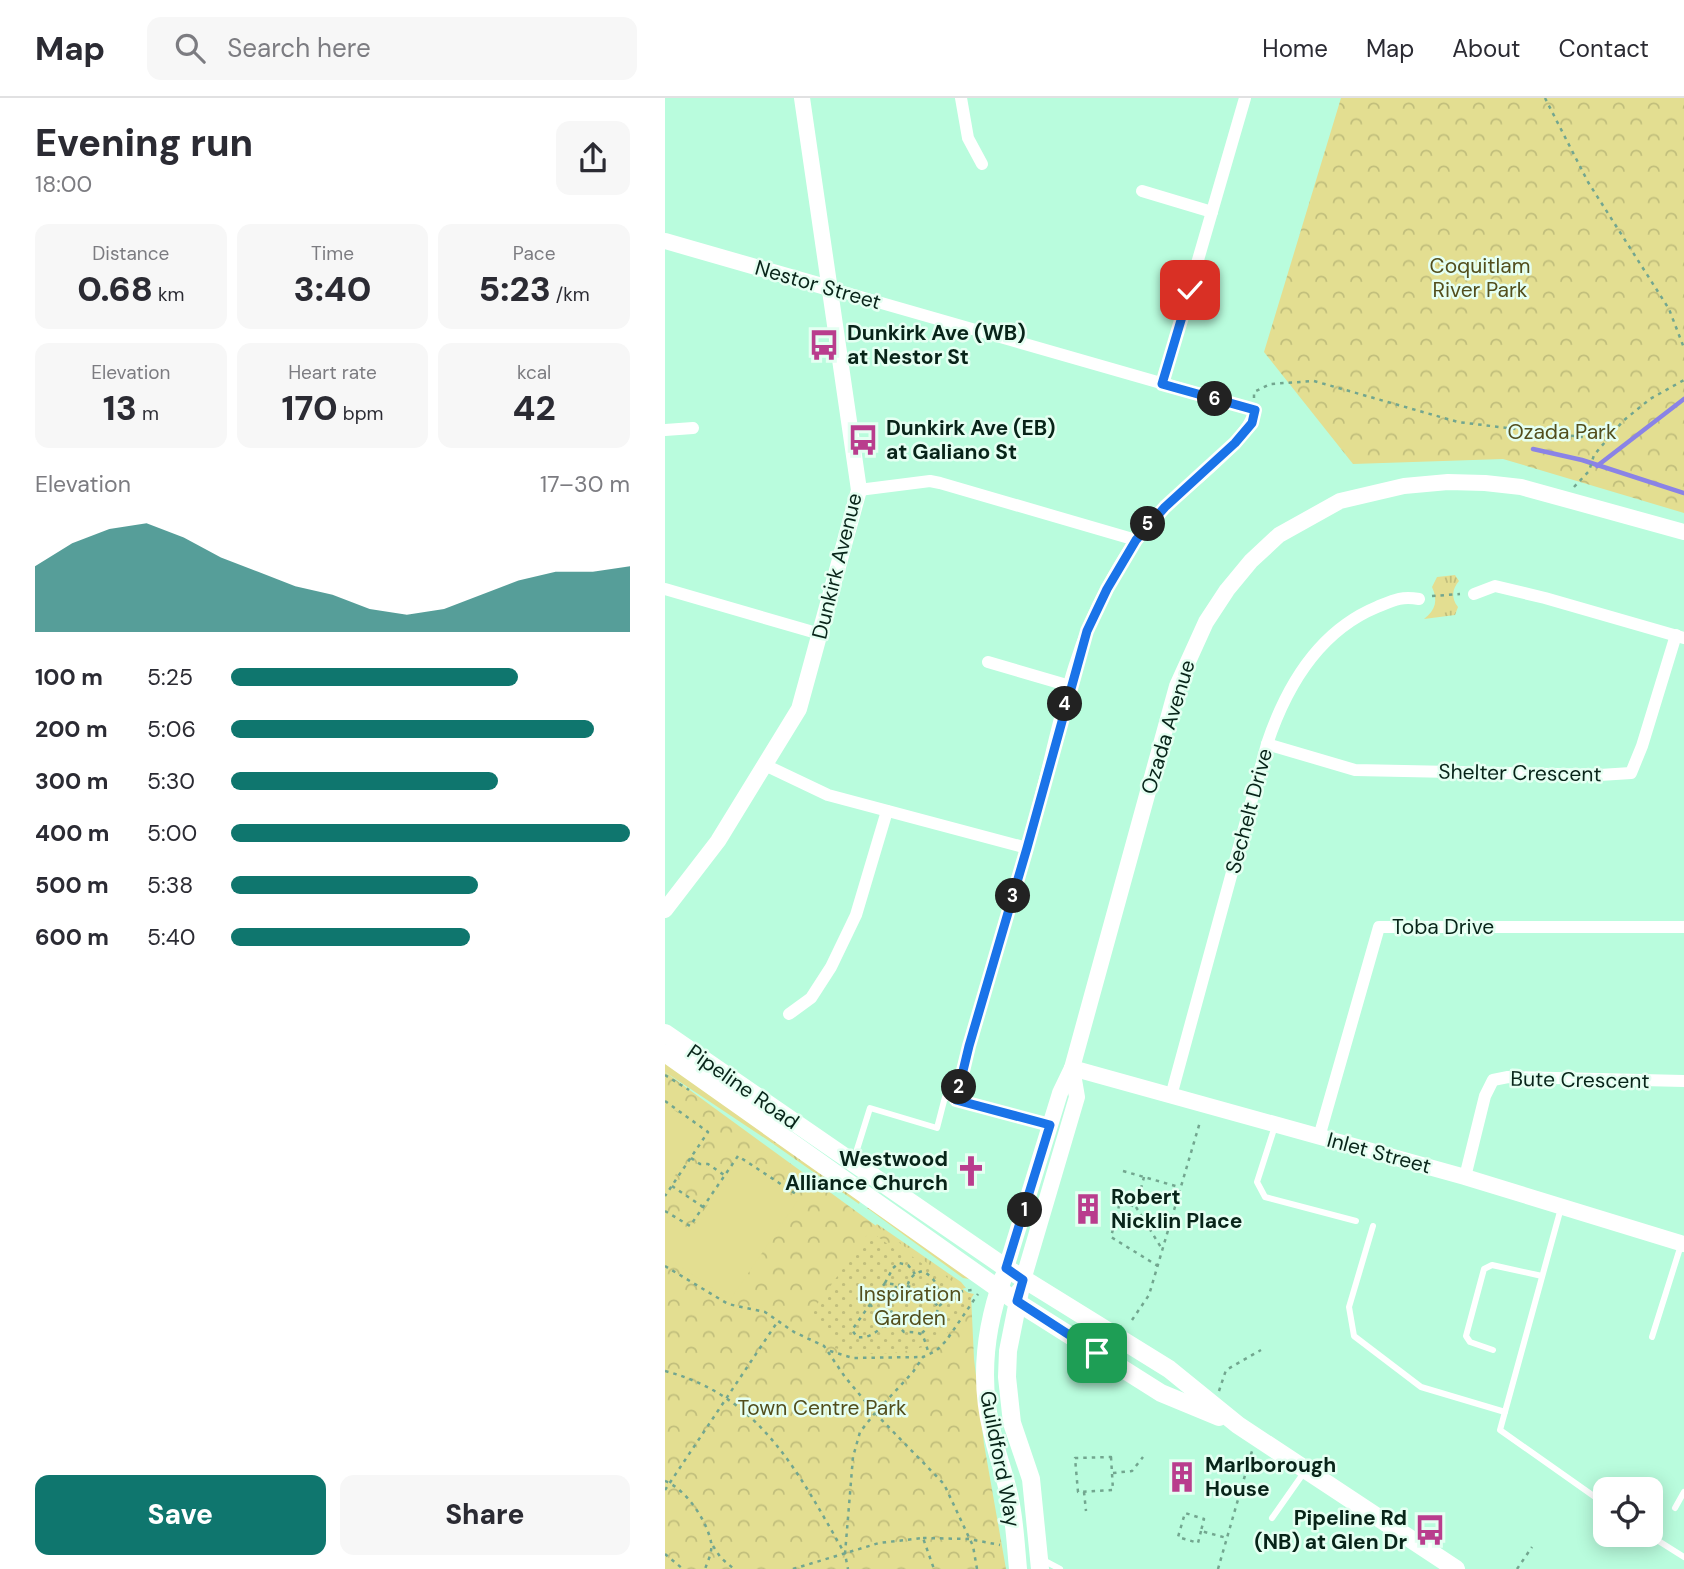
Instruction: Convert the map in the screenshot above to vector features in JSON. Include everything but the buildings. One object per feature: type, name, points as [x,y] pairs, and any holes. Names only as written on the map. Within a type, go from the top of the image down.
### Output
[{"type":"main road","name":"Pipeline Road","points":[[665,1033],[1023,1280],[1169,1369],[1238,1425],[1456,1569]]},
{"type":"main road","name":"Pipeline Road","points":[[665,1053],[991,1290],[1017,1301],[1161,1393],[1238,1425]]},
{"type":"main road","name":"Guildford Way","points":[[1006,1268],[991,1290],[985,1394],[1012,1507],[1017,1569]]},
{"type":"main road","name":"Guildford Way","points":[[1023,1280],[1007,1350],[1009,1402],[1012,1423],[1031,1479],[1040,1564]]},
{"type":"street","name":"Dunkirk Avenue","points":[[665,910],[717,841],[799,709],[859,490],[802,98]]},
{"type":"street","points":[[961,98],[968,138],[982,164]]},
{"type":"street","points":[[1162,384],[1245,98]]},
{"type":"street","points":[[1142,191],[1212,212]]},
{"type":"street","name":"Nestor Street","points":[[665,241],[1255,410]]},
{"type":"street","points":[[969,1046],[1087,631],[1107,589],[1136,540],[1165,507],[1235,443],[1252,423],[1255,410]]},
{"type":"street","points":[[665,430],[693,428]]},
{"type":"street","points":[[859,490],[930,481],[1136,540]]},
{"type":"street","name":"Ozada Avenue","points":[[1006,1268],[1060,1093],[1073,1068],[1177,686],[1206,622],[1251,561],[1279,536],[1340,501],[1404,486],[1448,482],[1521,487],[1684,532]]},
{"type":"street","points":[[1474,594],[1495,586],[1680,637]]},
{"type":"street","points":[[665,589],[820,634]]},
{"type":"street","name":"Sechelt Drive","points":[[1171,1096],[1278,711],[1314,654],[1340,628],[1367,611],[1404,596],[1419,599]]},
{"type":"street","name":"Shelter Crescent","points":[[1267,744],[1356,770],[1600,775],[1632,773],[1680,637]]},
{"type":"street","points":[[988,662],[1070,686]]},
{"type":"street","points":[[765,765],[828,795],[1027,848]]},
{"type":"street","points":[[789,1014],[811,998],[831,967],[856,915],[887,811]]},
{"type":"street","name":"Toba Drive","points":[[1319,1137],[1379,927],[1684,927]]},
{"type":"street","name":"Ozada Avenue","points":[[1023,1280],[1077,1097],[1073,1068]]},
{"type":"street","name":"Inlet Street","points":[[1073,1068],[1465,1177],[1683,1244]]},
{"type":"street","name":"Bute Crescent","points":[[1465,1177],[1486,1096],[1493,1080],[1507,1077],[1684,1081]]},
{"type":"lane","points":[[853,1163],[870,1108],[937,1128],[945,1097],[1050,1125]]},
{"type":"lane","points":[[1275,1125],[1257,1182],[1265,1197],[1356,1221]]},
{"type":"lane","points":[[1561,1208],[1500,1430],[1593,1496]]},
{"type":"lane","points":[[1373,1226],[1349,1307],[1354,1336],[1421,1387],[1505,1412]]},
{"type":"lane","points":[[1653,1337],[1683,1244]]},
{"type":"lane","points":[[1493,1350],[1470,1342],[1466,1336],[1484,1269],[1492,1265],[1542,1276]]},
{"type":"lane","points":[[1272,1518],[1307,1470]]},
{"type":"lane","points":[[1675,1508],[1684,1492]]},
{"type":"lane","points":[[1663,1544],[1684,1557]]},
{"type":"lane","points":[[1040,1564],[1047,1561],[1060,1569]]},
{"type":"path","points":[[1545,98],[1594,193],[1669,309],[1684,348]]},
{"type":"path","points":[[1561,497],[1589,471],[1594,455],[1623,421],[1650,399],[1684,380]]},
{"type":"path","points":[[1255,410],[1254,392],[1270,384],[1314,381],[1458,422],[1607,440]]},
{"type":"path","points":[[1419,599],[1474,594]]},
{"type":"path","points":[[956,1100],[969,1046]]},
{"type":"path","points":[[665,1101],[708,1132],[665,1196]]},
{"type":"path","points":[[1132,1320],[1149,1295],[1200,1122]]},
{"type":"path","points":[[665,1212],[690,1226],[737,1156],[799,1196]]},
{"type":"path","points":[[691,1158],[700,1164],[708,1164],[724,1175]]},
{"type":"path","points":[[1123,1171],[1179,1187]]},
{"type":"path","points":[[1136,1207],[1144,1177]]},
{"type":"path","points":[[672,1186],[703,1207]]},
{"type":"path","points":[[1158,1266],[1111,1237],[1120,1202],[1136,1207],[1162,1250]]},
{"type":"path","points":[[894,1322],[888,1322],[873,1335],[864,1338],[853,1333],[855,1324],[893,1268],[899,1263],[908,1265],[915,1274]]},
{"type":"path","points":[[665,1266],[728,1304],[765,1312],[794,1332],[830,1351],[845,1377],[875,1413],[944,1484],[969,1539],[977,1569]]},
{"type":"path","points":[[903,1301],[906,1285],[915,1274],[923,1271],[934,1278],[938,1291],[933,1301]]},
{"type":"path","points":[[885,1283],[912,1287],[923,1299],[933,1301],[938,1306]]},
{"type":"path","points":[[897,1283],[890,1306],[894,1322],[904,1332],[922,1333]]},
{"type":"path","points":[[830,1351],[853,1358],[923,1357],[946,1341],[979,1293],[991,1290]]},
{"type":"path","points":[[922,1333],[936,1319],[938,1306],[957,1292],[975,1291]]},
{"type":"path","points":[[869,1304],[884,1325]]},
{"type":"path","points":[[665,1489],[667,1482],[778,1321]]},
{"type":"path","points":[[922,1333],[929,1354]]},
{"type":"path","points":[[1219,1391],[1226,1370],[1261,1350]]},
{"type":"path","points":[[848,1569],[845,1554],[853,1457],[860,1432],[923,1357]]},
{"type":"path","points":[[665,1370],[693,1378],[726,1396],[760,1426],[786,1456],[845,1554]]},
{"type":"path","points":[[1218,1569],[1257,1437]]},
{"type":"path","points":[[1111,1457],[1113,1473],[1113,1490],[1078,1492],[1075,1458],[1111,1457]]},
{"type":"path","points":[[1113,1473],[1132,1471],[1143,1457]]},
{"type":"path","points":[[667,1482],[684,1495],[702,1519],[712,1545],[721,1558],[734,1569]]},
{"type":"path","points":[[1084,1492],[1086,1511]]},
{"type":"path","points":[[1185,1513],[1205,1519],[1202,1531],[1198,1543],[1178,1537],[1185,1513]]},
{"type":"path","points":[[1202,1531],[1227,1538]]},
{"type":"path","points":[[923,1538],[934,1569]]},
{"type":"path","points":[[793,1569],[879,1543],[923,1538],[969,1539],[1000,1545]]},
{"type":"path","points":[[705,1569],[712,1545]]},
{"type":"path","points":[[1517,1569],[1532,1546]]},
{"type":"path","points":[[665,1554],[683,1569]]},
{"type":"green space","name":"Coquitlam River Park","points":[[1341,98],[1684,98],[1684,513],[1503,459],[1353,464],[1264,352]]},
{"type":"green space","points":[[1455,575],[1459,581],[1453,594],[1458,607],[1455,615],[1424,619],[1435,604],[1432,587],[1437,577]]},
{"type":"green space","points":[[665,1060],[861,1199],[859,1204],[665,1072]]},
{"type":"green space","name":"Town Centre Park","points":[[665,1072],[971,1295],[974,1359],[984,1444],[1006,1569],[665,1569]]},
{"type":"green space","points":[[665,1104],[705,1131],[665,1190]]},
{"type":"green space","points":[[739,1159],[798,1200],[730,1300],[665,1256],[665,1215],[690,1231]]},
{"type":"green space","points":[[874,1207],[975,1280],[963,1278],[867,1208]]},
{"type":"green space","points":[[877,1224],[966,1288],[955,1290],[870,1232]]},
{"type":"green space","name":"Inspiration Garden","points":[[870,1231],[947,1281],[957,1295],[965,1292],[974,1294],[947,1334],[933,1344],[888,1353],[855,1353],[842,1350],[832,1346],[835,1334],[810,1314]]},
{"type":"waterway","points":[[1597,466],[1684,399]]},
{"type":"waterway","points":[[1533,449],[1582,460],[1684,493]]},
{"type":"place","name":"Dunkirk Ave (WB) at Nestor St","points":[[824,345]]},
{"type":"place","name":"Dunkirk Ave (EB) at Galiano St","points":[[863,440]]},
{"type":"place","name":"Westwood Alliance Church","points":[[971,1171]]},
{"type":"place","name":"Robert Nicklin Place","points":[[1088,1209]]},
{"type":"place","name":"Marlborough House","points":[[1182,1477]]},
{"type":"place","name":"Pipeline Rd (NB) at Glen Dr","points":[[1430,1530]]},
{"type":"route","points":[[1097,1353],[1017,1301],[1023,1280],[1006,1268],[1017,1241],[1050,1125],[956,1100],[1087,631],[1107,589],[1136,540],[1165,507],[1235,443],[1252,423],[1255,410],[1162,384],[1190,290]]},
{"type":"park label","name":"Ozada Park","points":[[1562,432]]}]
